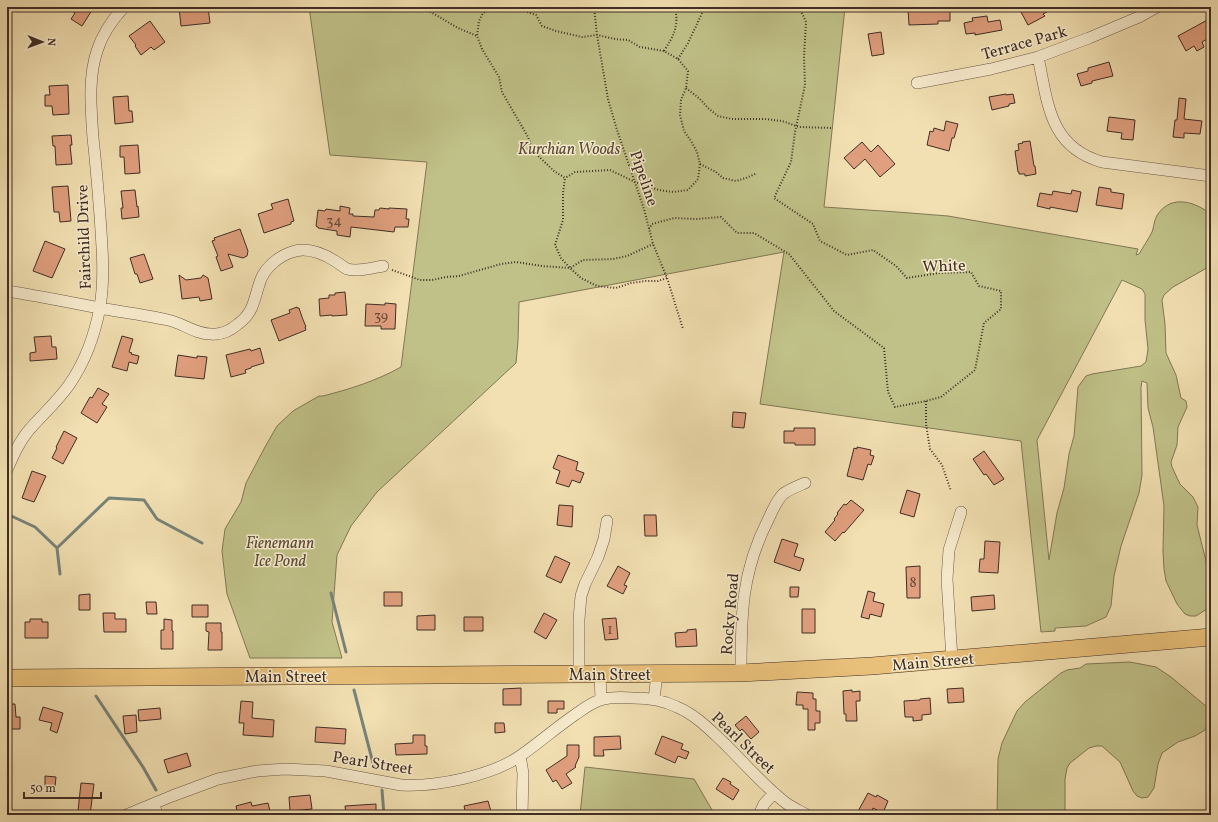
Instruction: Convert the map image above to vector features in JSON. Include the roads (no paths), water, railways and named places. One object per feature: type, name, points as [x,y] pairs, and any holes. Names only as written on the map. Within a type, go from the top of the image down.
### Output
[{"type":"main road","name":"Main Street","points":[[7,678],[741,673],[872,666],[1211,637]]},
{"type":"street","name":"Fairchild Drive","points":[[7,470],[18,446],[69,385],[79,369],[94,332],[103,287],[103,261],[92,115],[92,78],[95,58],[100,42],[111,22],[124,7]]},
{"type":"street","name":"Terrace Park","points":[[917,82],[991,69],[1038,57],[1139,17],[1157,7]]},
{"type":"street","points":[[1038,57],[1054,123],[1061,136],[1076,151],[1089,158],[1102,162],[1211,176]]},
{"type":"street","points":[[7,291],[170,321],[201,334],[219,334],[233,328],[245,318],[254,303],[264,273],[273,263],[286,254],[302,250],[316,252],[350,269],[361,270],[383,266]]},
{"type":"street","name":"Rocky Road","points":[[741,673],[743,604],[752,556],[779,499],[789,490],[805,483]]},
{"type":"street","points":[[952,659],[948,572],[949,550],[961,512]]},
{"type":"street","points":[[579,674],[580,600],[584,584],[598,557],[604,539],[607,521]]},
{"type":"street","points":[[600,674],[601,700]]},
{"type":"street","points":[[654,699],[657,674]]},
{"type":"street","name":"Pearl Street","points":[[126,815],[218,779],[257,771],[285,769],[326,770],[401,785],[418,786],[447,782],[502,766],[520,756],[558,725],[601,700],[628,698],[654,699],[677,706],[693,715],[708,727],[774,793],[786,803],[807,815]]},
{"type":"street","points":[[520,756],[523,773],[522,815]]},
{"type":"street","points":[[759,815],[764,804],[774,793]]},
{"type":"street","points":[[154,804],[157,815]]},
{"type":"waterway","points":[[57,548],[109,498],[144,500],[157,519],[202,543]]},
{"type":"waterway","points":[[7,514],[35,527],[57,548],[60,574]]},
{"type":"waterway","points":[[331,593],[346,652]]},
{"type":"waterway","points":[[354,690],[374,767]]},
{"type":"waterway","points":[[96,696],[143,767],[156,790]]},
{"type":"waterway","points":[[382,790],[384,815]]},
{"type":"park label","name":"Kurchian Woods","points":[[569,148]]},
{"type":"park label","name":"Fienemann Ice Pond","points":[[280,551]]}]
